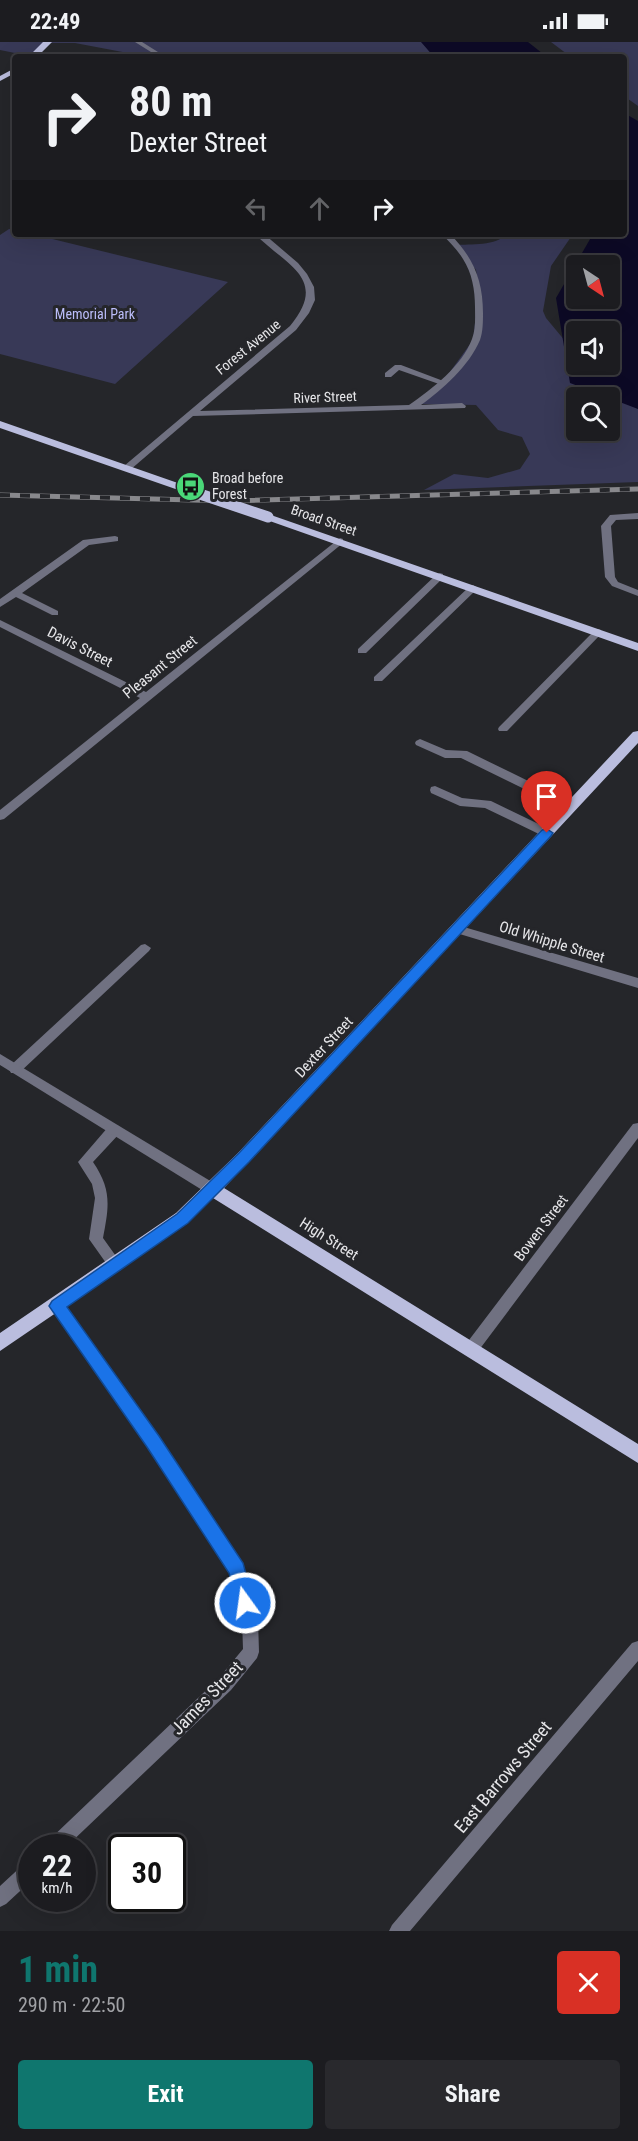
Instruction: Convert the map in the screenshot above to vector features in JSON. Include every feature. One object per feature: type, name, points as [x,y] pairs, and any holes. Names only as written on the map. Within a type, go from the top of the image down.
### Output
[{"type":"main road","points":[[35,54],[48,42]]},
{"type":"main road","name":"Broad Street","points":[[0,424],[638,646]]},
{"type":"main road","name":"Dexter Street","points":[[0,1343],[116,1266],[182,1218],[212,1189],[638,735]]},
{"type":"main road","name":"High Street","points":[[212,1189],[638,1454]]},
{"type":"street","points":[[138,42],[158,54]]},
{"type":"street","name":"Forest Avenue","points":[[127,468],[304,318],[311,303],[312,289],[307,278],[262,237]]},
{"type":"street","points":[[411,407],[432,392],[476,340],[480,304],[479,284],[464,253],[449,237]]},
{"type":"street","points":[[388,375],[398,367],[441,381]]},
{"type":"street","name":"River Street","points":[[189,414],[462,406]]},
{"type":"street","points":[[638,516],[612,518],[606,526],[610,577],[615,584],[638,593]]},
{"type":"street","points":[[0,604],[86,542],[115,539]]},
{"type":"street","name":"Pleasant Street","points":[[0,816],[339,541]]},
{"type":"street","points":[[362,651],[440,576]]},
{"type":"street","points":[[378,680],[473,588]]},
{"type":"street","points":[[15,593],[55,613]]},
{"type":"street","name":"Davis Street","points":[[0,623],[147,697]]},
{"type":"street","points":[[503,729],[598,632]]},
{"type":"street","points":[[420,743],[446,754],[463,754],[571,807]]},
{"type":"street","points":[[435,790],[460,802],[487,804],[547,833]]},
{"type":"street","name":"Old Whipple Street","points":[[457,929],[638,983]]},
{"type":"street","points":[[15,1069],[145,948]]},
{"type":"street","name":"High Street","points":[[0,1059],[212,1189]]},
{"type":"street","name":"Bowen Street","points":[[471,1349],[638,1128]]},
{"type":"street","points":[[114,1130],[85,1162],[100,1182],[103,1198],[96,1239],[116,1266]]},
{"type":"street","name":"James Street","points":[[57,1306],[153,1442],[237,1569],[250,1620],[251,1652],[225,1684],[68,1834]]},
{"type":"street","name":"East Barrows Street","points":[[398,1931],[638,1648]]},
{"type":"street","points":[[0,1898],[18,1881]]},
{"type":"green space","points":[[0,42],[428,42],[439,54],[133,54],[75,43],[48,43],[33,54],[0,50]]},
{"type":"green space","points":[[551,42],[638,42],[638,106],[627,98],[627,54],[567,54]]},
{"type":"green space","name":"Memorial Park","points":[[12,230],[12,237],[44,237],[228,282],[115,384],[0,354],[0,235]]},
{"type":"green space","points":[[503,237],[571,237],[551,266],[543,311],[566,342],[566,375],[591,375],[608,387],[566,387],[566,441],[620,441],[620,396],[638,409],[638,482],[424,490],[454,474],[488,478],[520,469],[530,454],[522,437],[498,430],[476,405],[420,404],[434,394],[473,340],[479,287],[476,270],[456,245],[483,244]]},
{"type":"shaded area","points":[[421,42],[528,42],[543,54],[431,54]]},
{"type":"shaded area","points":[[627,115],[638,121],[638,409],[620,402],[620,387],[580,387],[570,383],[569,375],[620,375],[620,321],[566,321],[566,359],[556,298],[566,281],[566,309],[620,309],[620,255],[581,255],[591,237],[627,237]]},
{"type":"railway","points":[[0,495],[231,501],[638,489]]},
{"type":"place","name":"Broad before Forest","points":[[191,486]]},
{"type":"route","points":[[245,1603],[237,1569],[153,1442],[57,1306],[182,1218],[244,1158],[547,833]]}]
